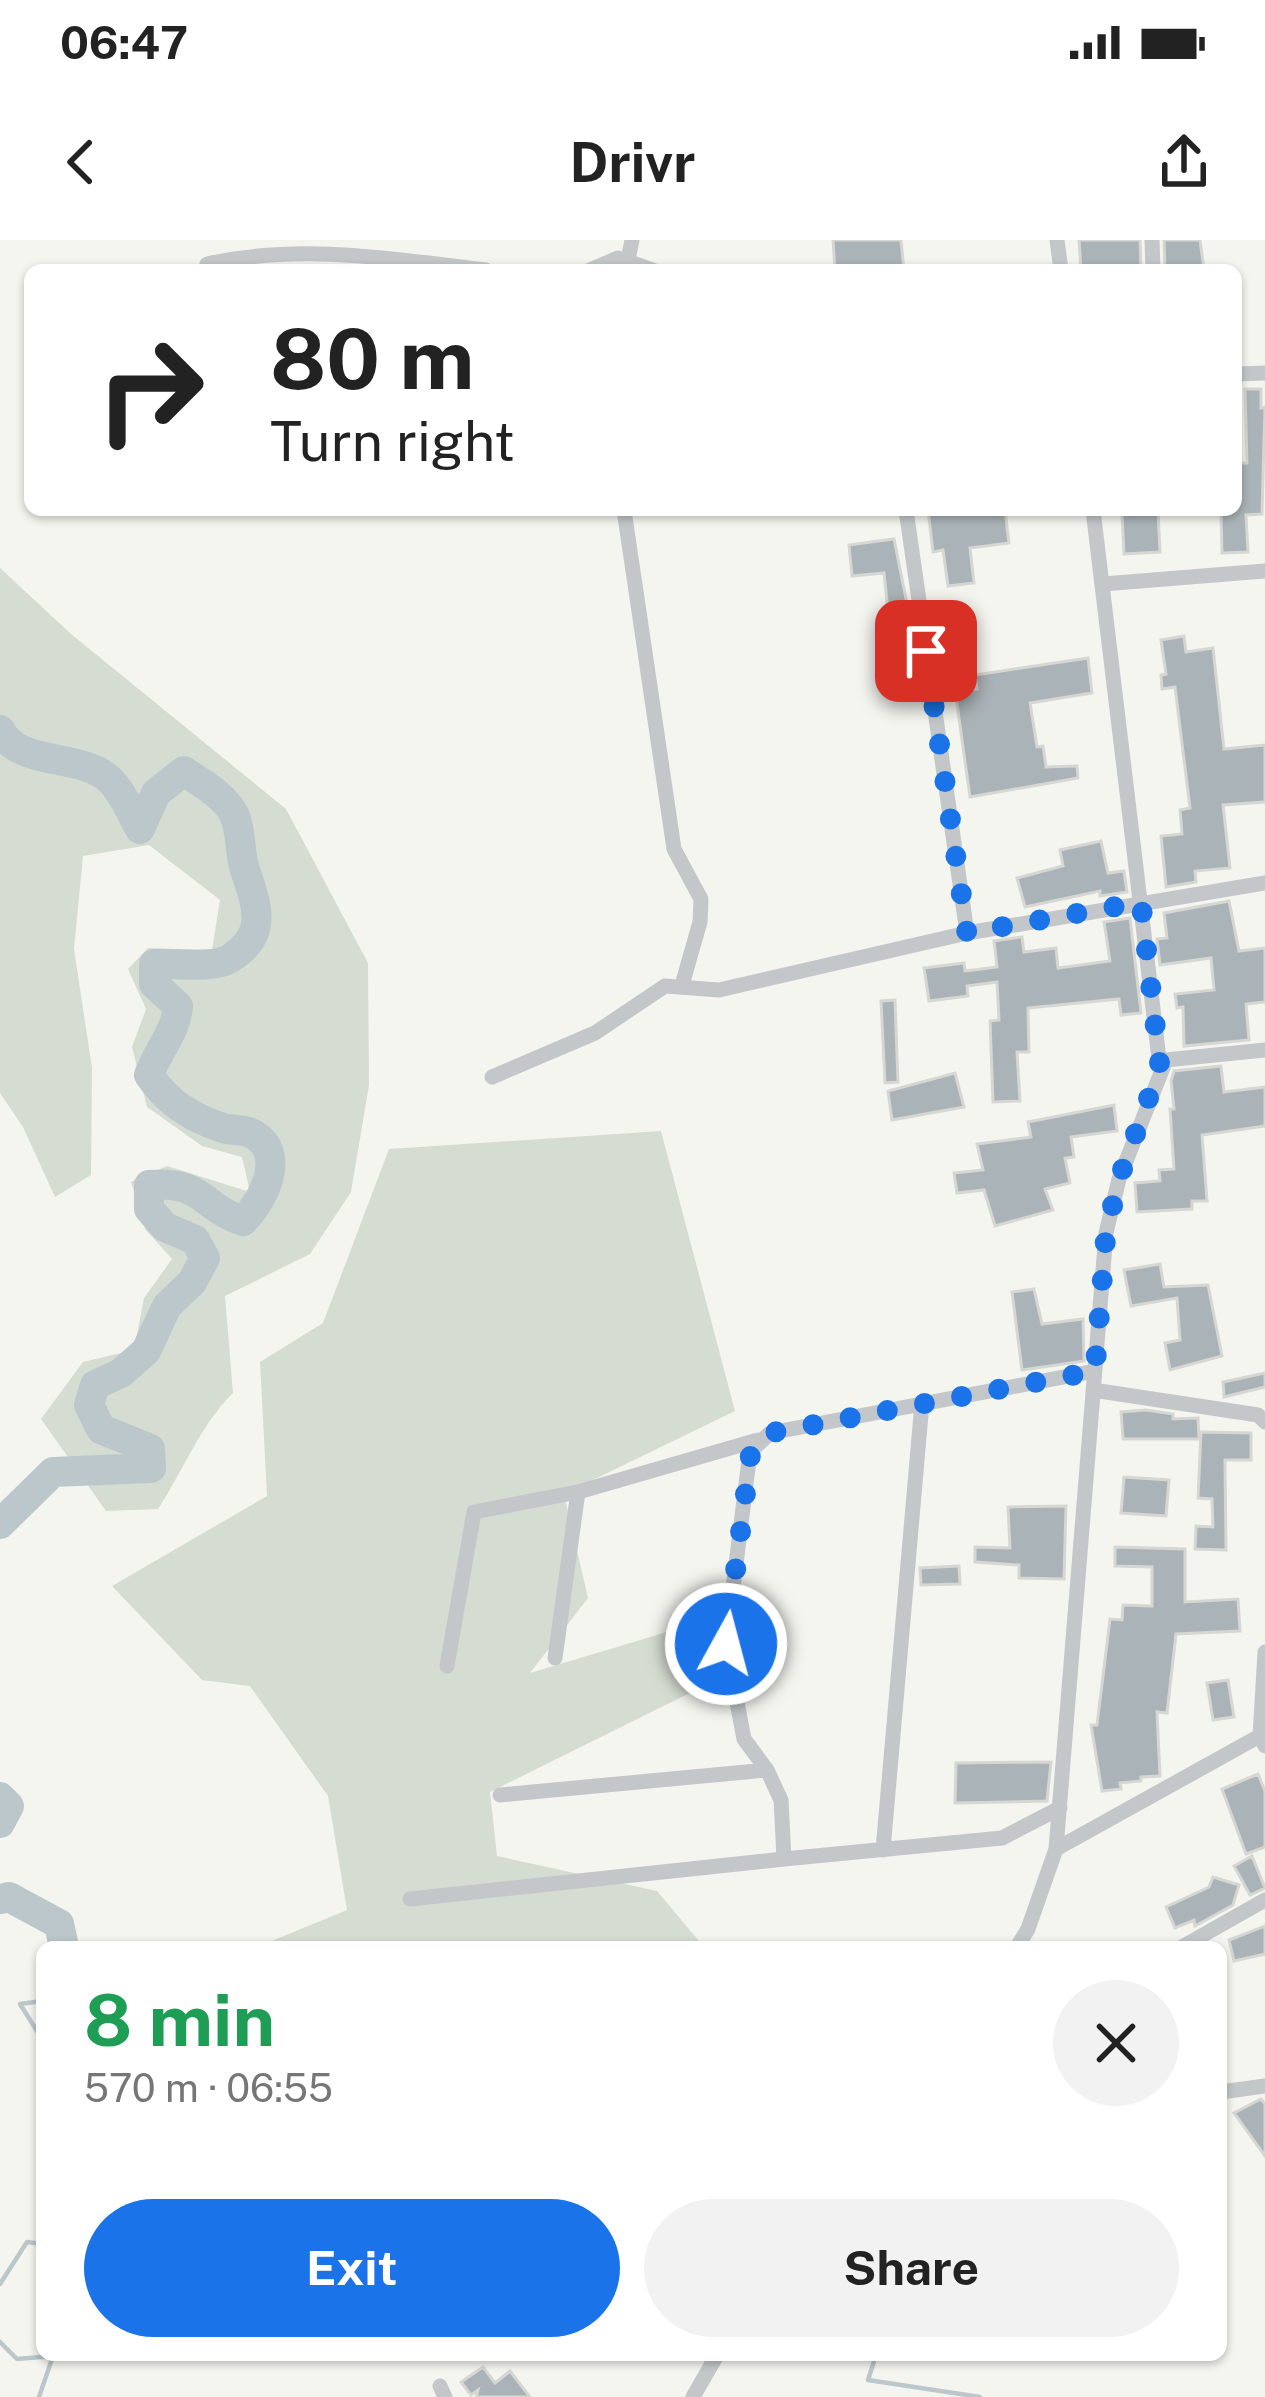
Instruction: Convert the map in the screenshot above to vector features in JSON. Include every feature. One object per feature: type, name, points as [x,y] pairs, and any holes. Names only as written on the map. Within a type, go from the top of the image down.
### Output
[{"type":"street","points":[[628,260],[632,240]]},
{"type":"street","points":[[207,264],[257,253],[299,253],[420,264]]},
{"type":"street","points":[[601,264],[628,260],[638,264]]},
{"type":"street","points":[[625,516],[674,849],[701,899],[700,922],[682,986]]},
{"type":"street","points":[[907,516],[967,933]]},
{"type":"street","points":[[1021,1941],[1057,1849],[1106,1233],[1119,1179],[1160,1067],[1094,516]]},
{"type":"street","points":[[1103,584],[1265,571]]},
{"type":"street","points":[[492,1077],[595,1033],[665,986],[719,990],[967,933],[1265,883]]},
{"type":"street","points":[[1160,1067],[1174,1058],[1265,1050]]},
{"type":"street","points":[[447,1666],[474,1512],[578,1492],[770,1433],[1095,1371]]},
{"type":"street","points":[[1093,1390],[1258,1415],[1265,1422]]},
{"type":"street","points":[[883,1850],[922,1403]]},
{"type":"street","points":[[1238,1412],[1265,1404]]},
{"type":"street","points":[[758,1440],[751,1451],[726,1644],[744,1739],[781,1800],[784,1859]]},
{"type":"street","points":[[555,1658],[578,1492]]},
{"type":"street","points":[[1057,1849],[1264,1738],[1265,1652]]},
{"type":"street","points":[[500,1795],[767,1770]]},
{"type":"street","points":[[410,1900],[1003,1838],[1060,1808]]},
{"type":"street","points":[[1193,1941],[1265,1900]]},
{"type":"street","points":[[1227,2091],[1265,2086]]},
{"type":"street","points":[[697,2395],[714,2361]]},
{"type":"shaded area","points":[[0,568],[71,634],[286,809],[368,963],[369,1085],[351,1192],[310,1254],[225,1296],[233,1393],[202,1433],[158,1509],[106,1511],[41,1419],[83,1362],[134,1350],[144,1298],[172,1259],[145,1229],[131,1182],[167,1166],[250,1192],[242,1157],[202,1146],[147,1107],[132,1047],[146,1009],[128,969],[148,948],[212,950],[220,900],[149,845],[83,856],[74,949],[92,1068],[91,1175],[55,1197],[23,1127],[0,1093]]},
{"type":"shaded area","points":[[661,1131],[735,1411],[564,1494],[588,1598],[530,1673],[687,1626],[724,1676],[490,1792],[497,1856],[657,1891],[699,1941],[272,1941],[347,1910],[328,1796],[250,1686],[202,1680],[112,1586],[267,1496],[260,1362],[323,1323],[389,1149]]},
{"type":"building","points":[[833,240],[901,240],[903,264],[835,264]]},
{"type":"building","points":[[1079,240],[1140,240],[1141,264],[1081,264]]},
{"type":"building","points":[[1164,240],[1200,240],[1203,264],[1165,264]]},
{"type":"building","points":[[1245,389],[1261,389],[1261,408],[1265,407],[1262,514],[1246,515],[1248,552],[1222,553],[1221,516],[1242,516],[1242,463],[1247,463]]},
{"type":"building","points":[[929,516],[1006,516],[1009,543],[970,548],[974,583],[948,586],[943,550],[933,552]]},
{"type":"building","points":[[1122,516],[1158,516],[1160,552],[1124,554]]},
{"type":"building","points":[[894,539],[908,609],[888,611],[884,573],[852,576],[849,545]]},
{"type":"building","points":[[1184,636],[1186,652],[1213,648],[1224,749],[1265,745],[1265,802],[1223,805],[1230,868],[1195,871],[1196,882],[1166,887],[1161,836],[1182,834],[1180,810],[1190,808],[1175,687],[1162,689],[1161,675],[1166,674],[1161,640]]},
{"type":"building","points":[[1088,658],[1092,693],[1030,703],[1037,747],[1043,746],[1046,767],[1077,766],[1078,778],[970,797],[955,690],[977,689],[975,675]]},
{"type":"building","points":[[1101,841],[1108,873],[1124,871],[1127,892],[1100,896],[1100,891],[1025,907],[1017,878],[1063,866],[1060,850]]},
{"type":"building","points":[[1229,901],[1239,951],[1265,948],[1265,1002],[1246,1004],[1249,1040],[1184,1046],[1183,1007],[1177,1008],[1175,994],[1214,990],[1211,958],[1160,965],[1157,939],[1167,938],[1164,913]]},
{"type":"building","points":[[1130,918],[1141,1013],[1121,1015],[1119,999],[1028,1008],[1029,1052],[1017,1052],[1020,1101],[993,1102],[990,1021],[999,1020],[997,982],[967,986],[968,996],[929,1001],[924,968],[964,963],[965,971],[997,967],[994,941],[1022,937],[1024,952],[1056,948],[1058,968],[1110,961],[1104,922]]},
{"type":"building","points":[[895,1000],[898,1082],[885,1083],[881,1001]]},
{"type":"building","points":[[1221,1066],[1224,1092],[1265,1087],[1265,1126],[1202,1135],[1207,1201],[1192,1201],[1192,1209],[1137,1212],[1135,1183],[1160,1181],[1159,1170],[1174,1169],[1170,1109],[1174,1109],[1174,1071]]},
{"type":"building","points":[[955,1073],[964,1107],[892,1120],[888,1091]]},
{"type":"building","points":[[1114,1105],[1117,1131],[1071,1137],[1074,1157],[1065,1158],[1070,1183],[1045,1189],[1053,1210],[995,1226],[984,1190],[957,1193],[954,1173],[983,1170],[977,1144],[1031,1137],[1028,1122]]},
{"type":"building","points":[[1160,1264],[1164,1287],[1208,1285],[1222,1356],[1170,1370],[1165,1343],[1180,1340],[1177,1298],[1131,1306],[1124,1270]]},
{"type":"building","points":[[1034,1289],[1042,1324],[1083,1319],[1084,1361],[1022,1370],[1012,1292]]},
{"type":"building","points":[[1265,1373],[1265,1387],[1224,1397],[1223,1382]]},
{"type":"building","points":[[1121,1412],[1173,1414],[1173,1419],[1198,1418],[1199,1439],[1123,1439]]},
{"type":"building","points":[[1201,1432],[1251,1433],[1251,1460],[1225,1460],[1226,1550],[1195,1549],[1196,1526],[1213,1527],[1212,1499],[1198,1498]]},
{"type":"building","points":[[1124,1477],[1169,1480],[1166,1516],[1121,1513]]},
{"type":"building","points":[[1066,1506],[1064,1579],[1019,1578],[1019,1565],[975,1562],[975,1547],[1010,1548],[1008,1507]]},
{"type":"building","points":[[1115,1547],[1185,1549],[1185,1602],[1238,1599],[1240,1631],[1176,1634],[1167,1713],[1157,1712],[1160,1776],[1141,1777],[1141,1781],[1120,1783],[1121,1789],[1102,1791],[1091,1725],[1097,1725],[1110,1619],[1122,1620],[1123,1605],[1152,1606],[1152,1567],[1115,1566]]},
{"type":"building","points":[[959,1566],[960,1584],[921,1585],[920,1568]]},
{"type":"building","points":[[1228,1680],[1234,1717],[1213,1720],[1207,1683]]},
{"type":"building","points":[[1051,1762],[1047,1801],[955,1803],[956,1763]]},
{"type":"building","points":[[1258,1774],[1265,1791],[1265,1847],[1246,1854],[1222,1789]]},
{"type":"building","points":[[1252,1856],[1265,1888],[1250,1895],[1234,1866]]},
{"type":"building","points":[[1213,1877],[1239,1885],[1233,1905],[1195,1926],[1194,1920],[1175,1928],[1166,1907],[1209,1887]]},
{"type":"building","points":[[1265,1926],[1265,1954],[1234,1961],[1229,1940]]},
{"type":"building","points":[[1261,2099],[1265,2104],[1265,2156],[1234,2113]]},
{"type":"building","points":[[483,2367],[495,2383],[510,2371],[530,2397],[476,2397],[478,2390],[471,2395],[461,2382]]},
{"type":"waterway","points":[[0,730],[22,750],[98,771],[123,797],[140,829],[156,793],[184,771],[230,807],[256,908],[255,930],[242,950],[222,962],[154,964],[154,984],[178,1006],[149,1075],[190,1114],[251,1133],[262,1141],[270,1164],[264,1189],[243,1221],[181,1187],[149,1185],[149,1209],[165,1227],[195,1240],[205,1258],[192,1282],[167,1306],[146,1351],[121,1373],[95,1385],[89,1405],[101,1429],[150,1449],[151,1468],[53,1472],[0,1524]]},
{"type":"waterway","points":[[0,1797],[9,1806],[0,1823]]},
{"type":"waterway","points":[[0,1899],[9,1897],[59,1924],[63,1941]]},
{"type":"waterway","points":[[36,2002],[20,2004],[36,2029]]},
{"type":"waterway","points":[[0,2284],[27,2242],[36,2243]]},
{"type":"waterway","points":[[0,2342],[17,2359],[36,2357]]},
{"type":"waterway","points":[[39,2397],[51,2361]]},
{"type":"waterway","points":[[874,2361],[868,2380],[980,2397]]},
{"type":"route","points":[[726,1644],[751,1451],[758,1440],[770,1433],[1095,1371],[1106,1233],[1119,1179],[1160,1067],[1141,902],[967,933],[926,651]]}]
